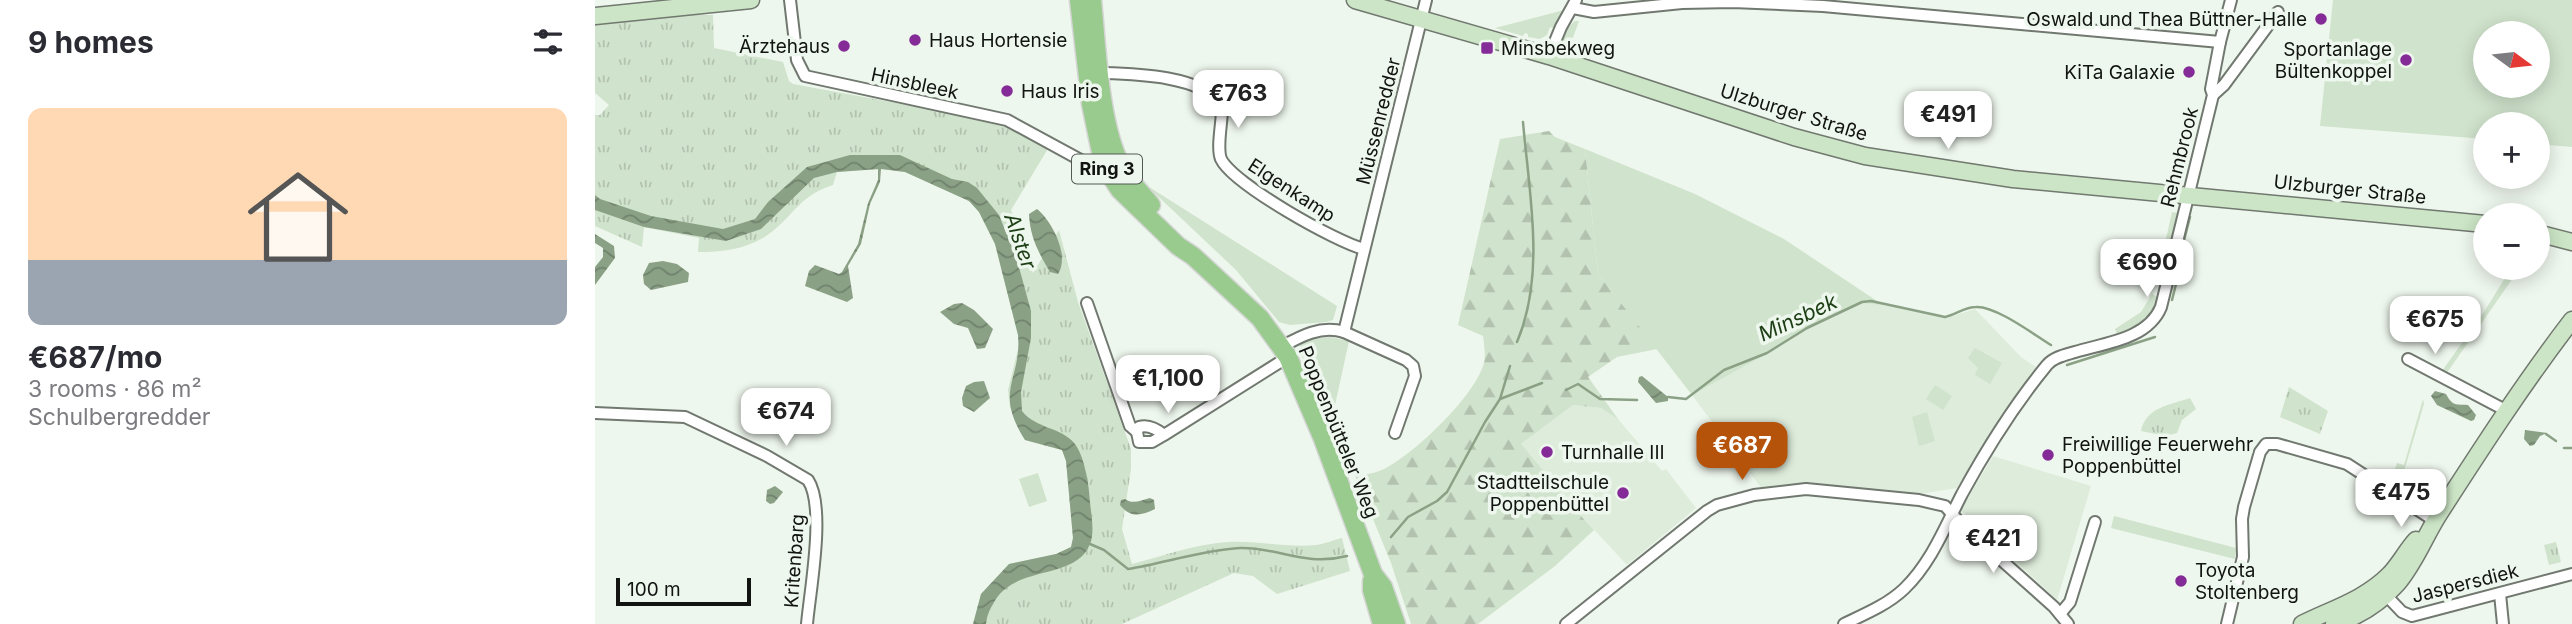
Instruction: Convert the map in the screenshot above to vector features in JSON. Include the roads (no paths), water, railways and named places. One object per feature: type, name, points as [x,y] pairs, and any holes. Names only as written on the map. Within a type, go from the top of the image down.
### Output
[{"type":"main road","points":[[595,16],[751,0]]},
{"type":"main road","name":"Poppenbütteler Weg","points":[[1079,0],[1091,104],[1101,157],[1120,190],[1178,246],[1193,256],[1260,318],[1284,352],[1323,439],[1373,574],[1383,587],[1396,624]]},
{"type":"main road","name":"Poppenbütteler Weg","points":[[1092,0],[1100,73],[1114,149],[1121,167],[1193,256]]},
{"type":"main road","name":"Ulzburger Straße","points":[[1355,0],[1549,57],[1794,137],[1865,156],[2013,179],[2473,223]]},
{"type":"main road","points":[[2550,236],[2572,242]]},
{"type":"main road","points":[[2334,624],[2352,616],[2381,590],[2412,544],[2435,521],[2507,411],[2572,320]]},
{"type":"main road","name":"Poppenbütteler Weg","points":[[1373,574],[1372,590],[1382,624]]},
{"type":"main road","points":[[2302,624],[2352,616]]},
{"type":"street","name":"Hinsbleek","points":[[790,0],[797,60],[805,76],[1007,120],[1086,163]]},
{"type":"street","name":"Müssenredder","points":[[1344,332],[1426,0]]},
{"type":"street","name":"Rehmbrook","points":[[1844,624],[1876,609],[1902,591],[1940,539],[2002,429],[2049,363],[2062,356],[2134,334],[2147,328],[2156,319],[2213,95],[2211,89],[2220,41],[2231,0]]},
{"type":"street","points":[[1549,57],[1561,27],[1575,4],[1594,12],[1733,2],[1823,6],[2220,41]]},
{"type":"street","points":[[2213,95],[2224,85],[2279,12]]},
{"type":"street","name":"Elgenkamp","points":[[1100,73],[1159,78],[1211,92],[1222,105],[1220,153],[1224,163],[1246,183],[1306,221],[1345,243],[1364,249]]},
{"type":"street","points":[[1087,303],[1130,426],[1137,432],[1139,427],[1144,426],[1157,429],[1164,435],[1284,352],[1298,338],[1334,329],[1406,360],[1413,366],[1415,376],[1395,433]]},
{"type":"street","points":[[2407,359],[2507,411]]},
{"type":"street","name":"Kritenbarg","points":[[595,413],[685,417],[767,456],[808,480],[816,502],[814,562],[807,624]]},
{"type":"street","points":[[2227,624],[2243,557],[2244,507],[2260,452],[2266,444],[2277,444],[2347,464],[2435,521]]},
{"type":"street","points":[[1566,624],[1696,517],[1717,505],[1782,491],[1822,490],[1919,500],[1945,506],[2068,624]]},
{"type":"street","points":[[2060,619],[2070,602],[2095,522]]},
{"type":"street","name":"Jaspersdiek","points":[[2381,590],[2402,612],[2412,616],[2572,574]]},
{"type":"street","points":[[2500,594],[2503,624]]},
{"type":"water","points":[[850,155],[900,155],[952,179],[968,182],[977,188],[999,215],[1017,260],[1031,311],[1031,338],[1021,392],[1022,411],[1034,421],[1070,438],[1084,464],[1092,523],[1090,544],[1083,555],[1073,563],[1018,581],[1006,588],[992,605],[986,624],[973,624],[981,594],[1009,564],[1056,554],[1071,547],[1073,538],[1066,461],[1062,450],[1025,440],[1011,409],[1011,386],[1018,335],[995,244],[979,212],[969,201],[905,172],[881,169],[880,182],[870,204],[861,244],[848,266],[853,298],[847,302],[805,286],[809,271],[815,265],[839,274],[842,272],[858,244],[868,203],[878,180],[878,169],[837,172],[814,178],[761,229],[726,241],[644,227],[595,210],[595,195],[651,216],[723,229],[755,219],[768,202],[807,167]]},
{"type":"water","points":[[1037,209],[1058,239],[1062,258],[1058,274],[1050,272],[1033,237],[1029,214]]},
{"type":"water","points":[[595,234],[614,246],[615,258],[595,285],[595,267],[603,257],[603,248],[595,243]]},
{"type":"water","points":[[663,261],[677,264],[689,273],[688,282],[651,290],[644,284],[643,275],[649,263]]},
{"type":"water","points":[[962,303],[974,310],[993,329],[985,348],[977,349],[968,328],[954,324],[940,312],[954,304]]},
{"type":"water","points":[[1642,376],[1668,397],[1668,401],[1656,403],[1638,382]]},
{"type":"water","points":[[984,381],[990,398],[974,412],[963,406],[962,398],[966,386]]},
{"type":"water","points":[[2435,391],[2446,394],[2455,404],[2468,405],[2476,415],[2474,420],[2437,405],[2431,396]]},
{"type":"water","points":[[2525,430],[2547,433],[2530,446],[2524,439]]},
{"type":"water","points":[[775,486],[783,492],[770,504],[766,501],[767,490]]},
{"type":"water","points":[[1150,498],[1154,500],[1155,509],[1145,513],[1132,514],[1120,505],[1121,500],[1125,499],[1134,502]]},
{"type":"waterway","points":[[1517,342],[1526,316],[1533,261],[1523,122]]},
{"type":"waterway","points":[[2180,256],[2190,217]]},
{"type":"waterway","points":[[2179,263],[2179,273]]},
{"type":"waterway","points":[[2172,300],[2177,280]]},
{"type":"waterway","name":"Minsbek","points":[[1668,397],[1686,399],[1724,370],[1767,353],[1807,328],[1862,302],[1871,301],[1945,317],[1968,308],[1984,308],[2014,321],[2051,345]]},
{"type":"waterway","points":[[2067,365],[2155,337]]},
{"type":"waterway","points":[[1500,399],[1510,366]]},
{"type":"waterway","name":"Minsbek","points":[[1391,537],[1408,517],[1437,501],[1447,492],[1500,399],[1542,383]]},
{"type":"waterway","name":"Minsbek","points":[[1566,390],[1578,384],[1600,399],[1637,400]]},
{"type":"waterway","points":[[2546,434],[2556,441]]},
{"type":"waterway","points":[[2564,448],[2572,448]]},
{"type":"waterway","points":[[1090,544],[1104,550],[1128,569],[1212,551],[1240,548],[1318,559],[1347,556]]},
{"type":"place","name":"Oswald und Thea Büttner-Halle","points":[[2321,19]]},
{"type":"place","name":"Haus Hortensie","points":[[915,40]]},
{"type":"place","name":"Ärztehaus","points":[[844,46]]},
{"type":"place","name":"Minsbekweg","points":[[1487,48]]},
{"type":"place","name":"Sportanlage Bültenkoppel","points":[[2406,60]]},
{"type":"place","name":"KiTa Galaxie","points":[[2189,72]]},
{"type":"place","name":"Haus Iris","points":[[1007,91]]},
{"type":"place","name":"Turnhalle III","points":[[1547,452]]},
{"type":"place","name":"Freiwillige Feuerwehr Poppenbüttel","points":[[2048,455]]},
{"type":"place","name":"Stadtteilschule Poppenbüttel","points":[[1623,493]]},
{"type":"place","name":"Toyota Stoltenberg","points":[[2181,581]]},
{"type":"water label","name":"Alster","points":[[1020,241]]}]
